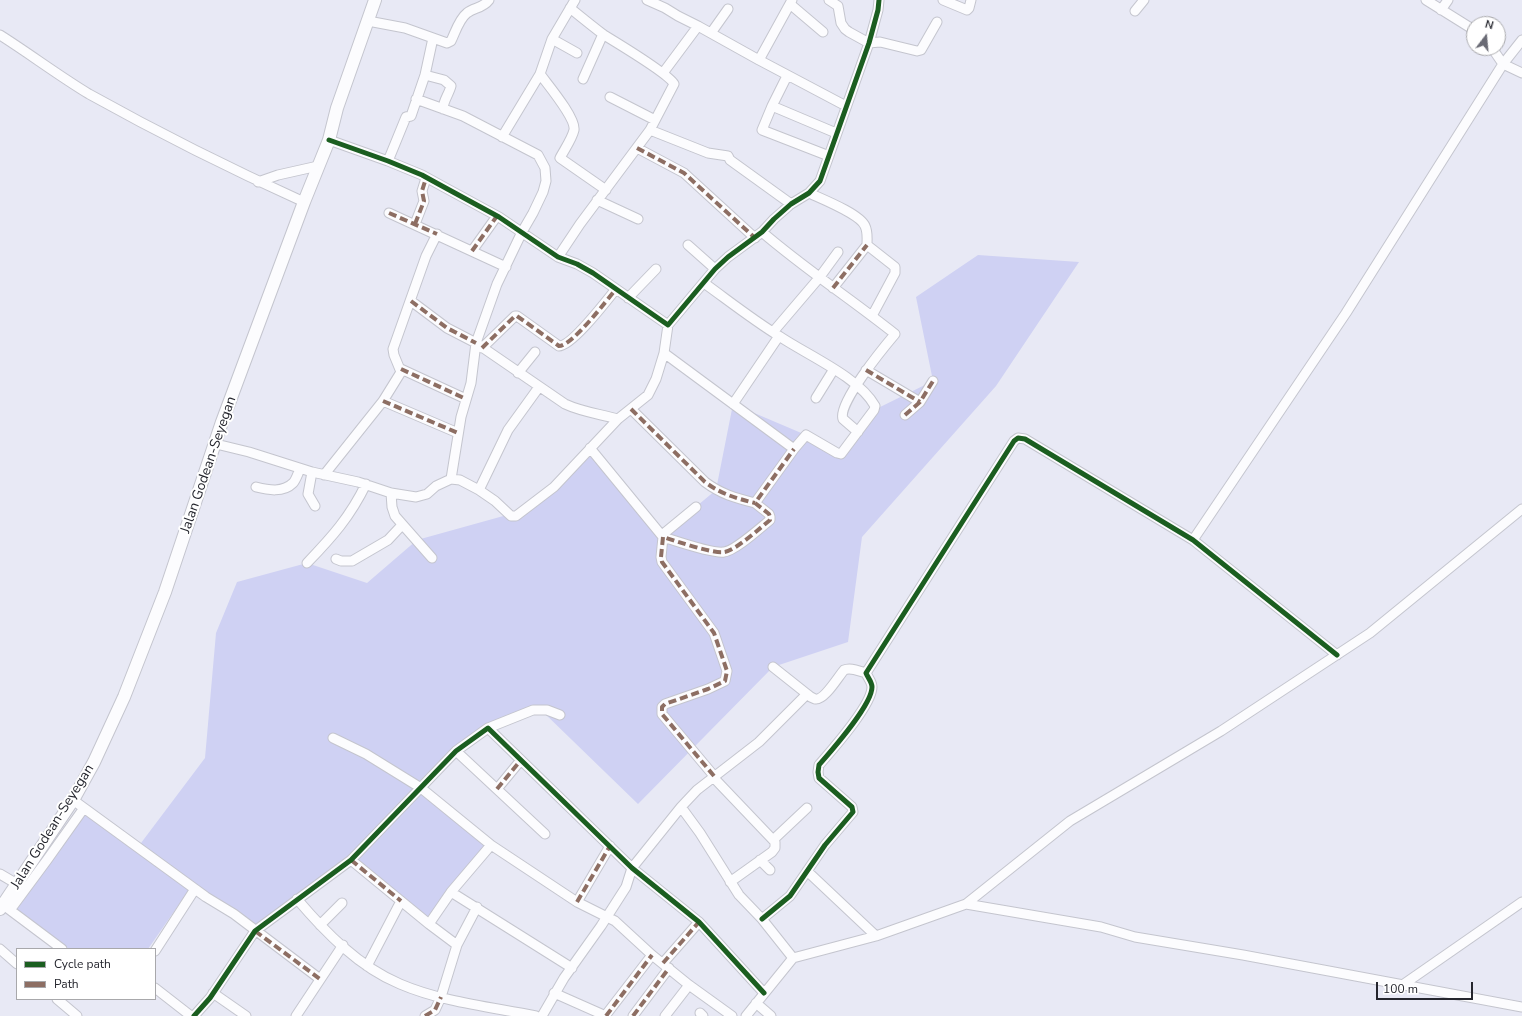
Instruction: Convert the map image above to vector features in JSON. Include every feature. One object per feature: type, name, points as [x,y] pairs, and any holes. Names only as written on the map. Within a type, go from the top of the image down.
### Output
[{"type":"main road","name":"Jalan Godean-Seyegan","points":[[4,908],[17,884],[73,800],[94,762],[124,697],[140,654],[150,633],[216,444],[222,422],[304,202],[329,140],[337,108],[375,0]]},
{"type":"street","points":[[368,21],[406,28],[449,43],[463,16],[485,4],[489,0]]},
{"type":"street","points":[[647,0],[665,8],[787,76],[846,106]]},
{"type":"street","points":[[665,8],[670,0]]},
{"type":"street","points":[[829,0],[838,6],[841,22],[845,29],[869,43],[880,42],[917,51],[921,50],[937,22]]},
{"type":"street","points":[[216,444],[249,452],[300,469],[366,484],[391,493],[416,497],[427,494],[436,486],[451,479],[460,480],[479,490],[495,501],[511,516],[516,516],[554,487],[618,419],[648,395],[656,379],[664,353],[668,325],[715,269],[728,257],[758,235],[791,204],[809,193],[820,181],[836,132],[869,43],[879,0]]},
{"type":"street","points":[[943,0],[967,10],[969,9],[971,0]]},
{"type":"street","points":[[1135,11],[1144,0]]},
{"type":"street","points":[[1426,0],[1466,25]]},
{"type":"street","points":[[1441,10],[1448,0]]},
{"type":"street","points":[[759,60],[791,2],[823,32]]},
{"type":"street","points":[[502,137],[540,74],[552,39],[573,4],[603,34],[663,73],[674,84],[650,130],[597,200],[558,257]]},
{"type":"street","points":[[711,33],[728,9]]},
{"type":"street","points":[[663,73],[698,26]]},
{"type":"street","points":[[583,79],[603,34]]},
{"type":"street","points":[[0,35],[88,93],[258,182],[304,202]]},
{"type":"street","points":[[388,161],[406,117],[411,116],[425,75],[432,38]]},
{"type":"street","points":[[552,39],[577,53]]},
{"type":"street","points":[[1193,540],[1346,313],[1503,64],[1522,40]]},
{"type":"street","points":[[1498,56],[1503,64],[1522,73]]},
{"type":"street","points":[[540,74],[561,102],[573,121],[574,126],[574,131],[560,158],[546,168]]},
{"type":"street","points":[[425,75],[444,80],[451,86],[443,106],[444,109]]},
{"type":"street","points":[[787,76],[761,129],[762,131],[829,156]]},
{"type":"street","points":[[610,97],[655,120]]},
{"type":"street","points":[[416,99],[474,122],[538,155],[546,168],[546,181],[543,192],[497,284],[479,346],[466,399],[458,433],[451,479]]},
{"type":"street","points":[[772,106],[836,132]]},
{"type":"street","points":[[650,130],[708,153],[728,156],[730,160],[791,204]]},
{"type":"street","points":[[329,140],[388,161],[426,178],[497,216],[558,257],[577,264],[593,273],[668,325]]},
{"type":"street","points":[[637,148],[684,173],[758,235],[895,334],[866,370],[856,385],[842,413],[842,419],[858,432]]},
{"type":"street","points":[[560,158],[606,190]]},
{"type":"street","points":[[258,182],[278,175],[318,166]]},
{"type":"street","points":[[415,224],[424,201],[422,191],[426,178]]},
{"type":"street","points":[[809,193],[847,210],[862,220],[867,233],[867,244],[833,288]]},
{"type":"street","points":[[597,200],[638,219]]},
{"type":"street","points":[[388,212],[506,267]]},
{"type":"street","points":[[472,251],[497,216]]},
{"type":"street","points":[[437,234],[426,256],[393,349],[394,355],[401,369],[466,399]]},
{"type":"street","points":[[688,244],[715,269]]},
{"type":"street","points":[[867,244],[895,267],[896,270],[872,316]]},
{"type":"street","points":[[733,404],[776,334],[838,252]]},
{"type":"street","points":[[628,298],[656,270]]},
{"type":"street","points":[[704,283],[776,334],[834,369],[856,385],[873,402],[875,406],[874,410],[858,432],[840,454],[806,435],[754,503]]},
{"type":"street","points":[[479,346],[515,316],[518,316],[559,346],[564,346],[597,312],[616,288]]},
{"type":"street","points":[[411,301],[447,328],[479,346],[565,404],[579,411],[618,419]]},
{"type":"street","points":[[518,373],[535,352]]},
{"type":"street","points":[[664,353],[794,449]]},
{"type":"street","points":[[324,474],[384,401],[401,369]]},
{"type":"street","points":[[816,398],[834,369]]},
{"type":"street","points":[[866,370],[920,402]]},
{"type":"street","points":[[905,415],[920,402],[933,381]]},
{"type":"street","points":[[479,490],[508,430],[539,387]]},
{"type":"street","points":[[384,401],[458,433]]},
{"type":"street","points":[[590,448],[663,536],[718,552],[727,552],[756,532],[770,520],[769,514],[754,503],[732,497],[716,490],[705,482],[631,409]]},
{"type":"street","points":[[866,673],[1014,440],[1018,438],[1025,438],[1193,540],[1337,654]]},
{"type":"street","points":[[256,487],[273,491],[282,488],[294,482],[300,469]]},
{"type":"street","points":[[312,472],[308,491],[315,506]]},
{"type":"street","points":[[307,563],[328,541],[349,515],[366,484]]},
{"type":"street","points":[[391,493],[392,507],[395,516],[432,558]]},
{"type":"street","points":[[696,507],[663,536],[661,557],[662,562],[714,633],[727,671],[725,681],[708,689],[665,704],[662,707],[662,714],[713,777],[775,842],[775,848],[772,852],[730,882]]},
{"type":"street","points":[[746,1016],[793,958],[876,936],[966,904],[1070,821],[1221,731],[1370,633],[1522,509]]},
{"type":"street","points":[[336,559],[341,562],[352,561],[388,540],[402,525]]},
{"type":"street","points":[[762,919],[790,896],[825,845],[853,812],[852,807],[819,778],[818,772],[820,765],[869,699],[872,689],[872,684],[866,673],[855,669],[848,669],[844,670],[825,695],[820,699],[816,699],[806,694],[773,667]]},
{"type":"street","points":[[542,1016],[554,993],[626,887],[632,868],[681,807],[713,777],[759,742],[806,694]]},
{"type":"street","points":[[194,1016],[213,993],[255,930],[351,860],[456,750],[488,728],[533,710],[546,710],[560,714]]},
{"type":"street","points":[[488,728],[632,868],[699,922],[764,993]]},
{"type":"street","points":[[333,738],[366,754],[421,788],[491,845],[577,902],[615,921],[652,955],[689,985],[732,1016]]},
{"type":"street","points":[[456,750],[545,834]]},
{"type":"street","points":[[497,789],[521,760]]},
{"type":"street","points":[[73,800],[195,889],[234,914],[320,979]]},
{"type":"street","points":[[681,807],[723,867],[730,882],[739,895],[762,919],[793,958]]},
{"type":"street","points":[[61,948],[4,908],[48,860],[84,808]]},
{"type":"street","points":[[773,840],[807,808]]},
{"type":"street","points":[[429,924],[451,892],[491,845]]},
{"type":"street","points":[[577,902],[610,846]]},
{"type":"street","points":[[351,860],[457,945]]},
{"type":"street","points":[[760,860],[770,870]]},
{"type":"street","points":[[807,871],[876,936]]},
{"type":"street","points":[[0,874],[17,884]]},
{"type":"street","points":[[156,949],[195,889]]},
{"type":"street","points":[[451,892],[572,968]]},
{"type":"street","points":[[297,899],[320,925],[367,966],[399,984],[441,997],[536,1016]]},
{"type":"street","points":[[367,966],[401,901]]},
{"type":"street","points":[[1404,984],[1522,902]]},
{"type":"street","points":[[320,925],[342,903]]},
{"type":"street","points":[[966,904],[1100,927],[1135,937],[1404,984],[1522,1007]]},
{"type":"street","points":[[425,1016],[435,1010],[441,997],[457,945],[477,908]]},
{"type":"street","points":[[633,1016],[666,966],[699,922]]},
{"type":"street","points":[[296,1016],[342,945]]},
{"type":"street","points":[[0,949],[16,963]]},
{"type":"street","points":[[554,993],[605,1016],[652,955]]},
{"type":"street","points":[[665,1016],[689,985]]},
{"type":"street","points":[[156,989],[191,1016]]},
{"type":"street","points":[[213,993],[246,1016]]},
{"type":"street","points":[[58,1000],[77,1016]]},
{"type":"street","points":[[756,1003],[771,1016]]},
{"type":"shaded area","points":[[978,255],[1079,262],[996,386],[862,537],[848,642],[773,667],[638,804],[540,709],[488,728],[421,788],[493,846],[429,924],[351,860],[255,931],[138,847],[205,758],[216,633],[237,582],[307,563],[367,583],[417,540],[525,510],[590,448],[662,535],[716,490],[733,404],[806,435],[837,453],[874,410],[933,381],[916,297]]},
{"type":"shaded area","points":[[84,808],[189,890],[149,948],[68,948],[12,907]]},
{"type":"marked path","points":[[637,148],[684,173],[755,238]]},
{"type":"marked path","points":[[415,224],[424,201],[422,191],[426,178]]},
{"type":"marked path","points":[[389,213],[437,234]]},
{"type":"marked path","points":[[472,251],[497,216]]},
{"type":"marked path","points":[[833,288],[867,245]]},
{"type":"marked path","points":[[482,348],[515,316],[559,346],[565,344],[589,322],[616,289]]},
{"type":"marked path","points":[[411,301],[447,328],[476,343]]},
{"type":"marked path","points":[[401,369],[466,399]]},
{"type":"marked path","points":[[866,370],[920,402]]},
{"type":"marked path","points":[[905,415],[920,402],[933,381]]},
{"type":"marked path","points":[[383,401],[458,433]]},
{"type":"marked path","points":[[631,409],[705,482],[728,495],[755,503]]},
{"type":"marked path","points":[[714,776],[662,714],[662,707],[665,704],[708,689],[725,681],[727,671],[714,633],[662,562],[663,537],[694,547],[719,552],[729,551],[741,544],[770,520],[769,514],[755,503],[794,449]]},
{"type":"marked path","points":[[497,789],[521,760]]},
{"type":"marked path","points":[[577,902],[610,846]]},
{"type":"marked path","points":[[351,860],[401,901]]},
{"type":"marked path","points":[[663,963],[699,922]]},
{"type":"marked path","points":[[255,931],[320,979]]},
{"type":"marked path","points":[[606,1016],[652,955]]},
{"type":"marked path","points":[[633,1016],[669,968]]},
{"type":"marked path","points":[[425,1016],[435,1010],[441,997]]},
{"type":"cycle path","points":[[329,140],[422,175],[499,217],[558,257],[577,264],[593,273],[668,325],[715,269],[728,257],[762,232],[791,204],[809,193],[820,181],[869,43],[878,10],[879,0]]},
{"type":"cycle path","points":[[762,919],[790,896],[825,845],[853,812],[852,807],[819,778],[819,765],[859,716],[866,705],[872,687],[866,673],[1014,441],[1018,438],[1025,439],[1193,540],[1337,655]]},
{"type":"cycle path","points":[[194,1016],[210,998],[255,931],[351,860],[456,751],[488,728],[632,868],[699,922],[764,993]]}]
